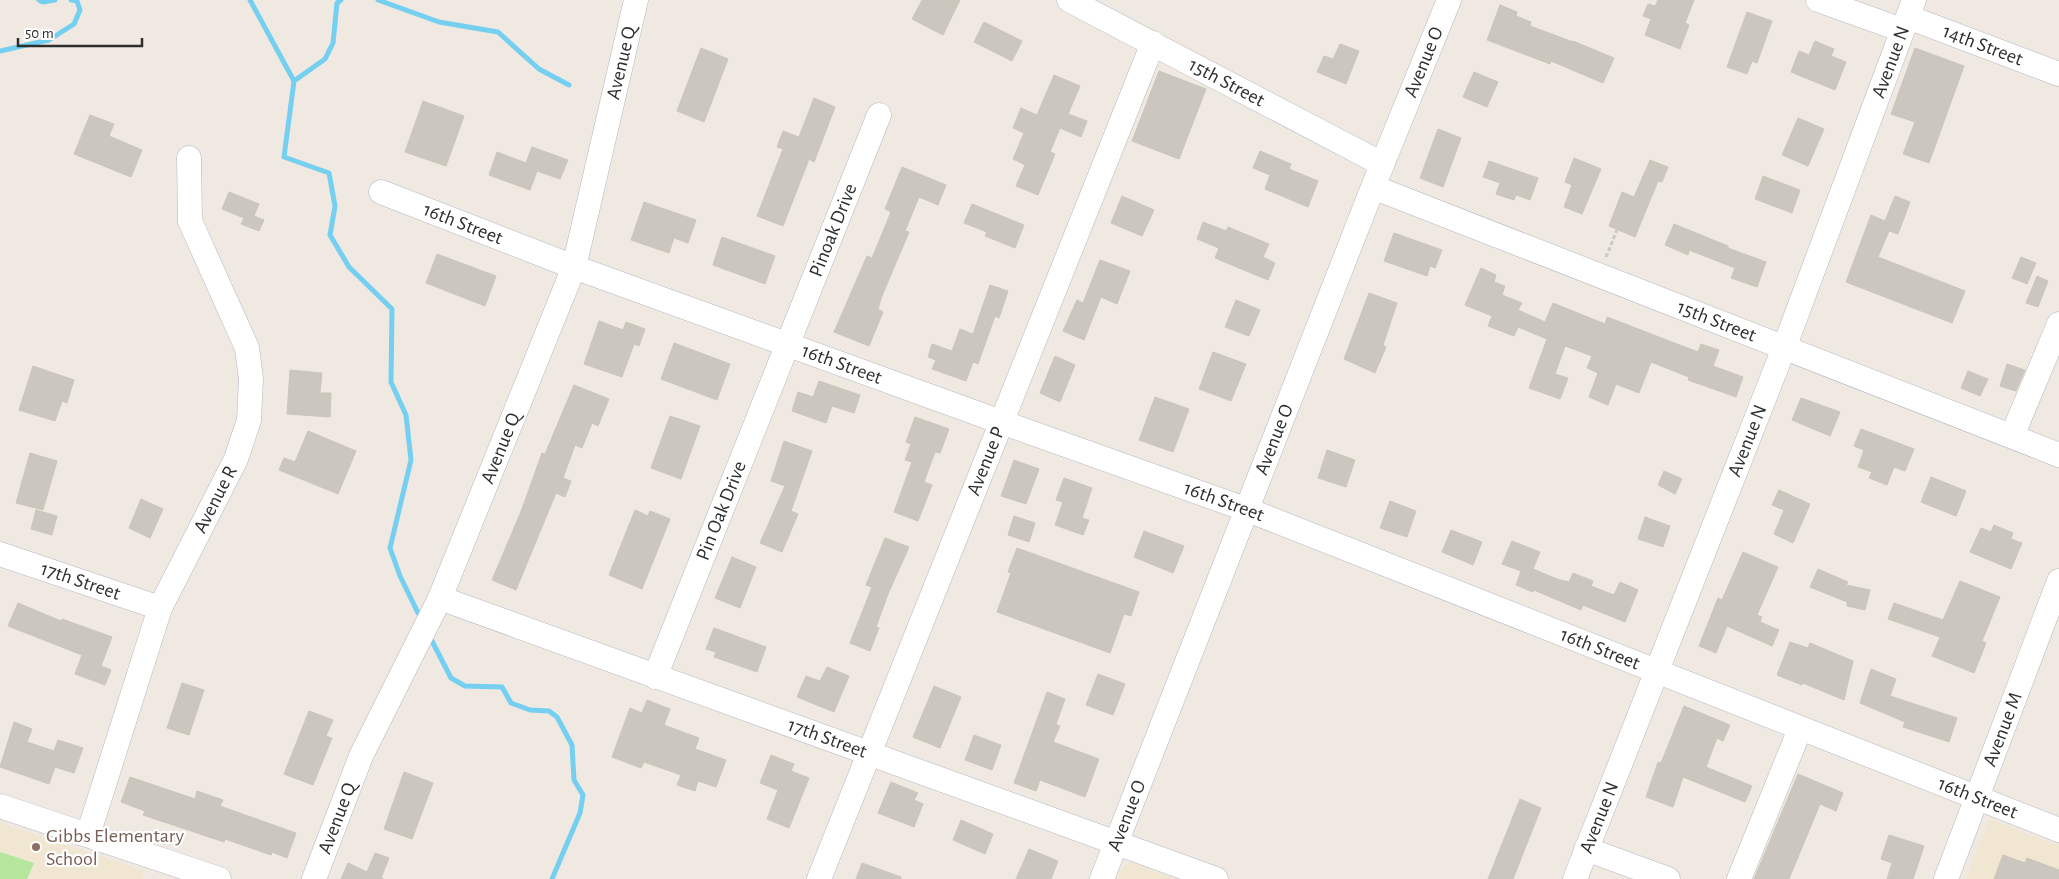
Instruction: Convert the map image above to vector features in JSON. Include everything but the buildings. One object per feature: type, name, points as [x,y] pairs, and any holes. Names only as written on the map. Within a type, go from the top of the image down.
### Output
[{"type":"street","name":"Avenue Q","points":[[314,879],[361,756],[440,598],[574,267],[636,0]]},
{"type":"street","name":"15th Street","points":[[1069,0],[1382,164]]},
{"type":"street","name":"Avenue O","points":[[1102,879],[1382,164],[1449,0]]},
{"type":"street","name":"14th Street","points":[[1818,0],[1908,15],[2059,74]]},
{"type":"street","name":"Avenue N","points":[[1574,879],[1784,348],[1908,15]]},
{"type":"street","name":"Avenue P","points":[[818,879],[1153,43]]},
{"type":"street","name":"Pinoak Drive","points":[[787,344],[879,115]]},
{"type":"street","name":"Avenue R","points":[[88,835],[160,608],[236,459],[249,420],[251,380],[247,348],[190,221],[189,158]]},
{"type":"street","name":"15th Street","points":[[1373,187],[2059,455]]},
{"type":"street","name":"16th Street","points":[[381,192],[574,267],[1248,510],[2059,830]]},
{"type":"street","points":[[2012,436],[2059,324]]},
{"type":"street","name":"Pin Oak Drive","points":[[655,677],[787,344]]},
{"type":"street","name":"17th Street","points":[[0,554],[160,608]]},
{"type":"street","name":"Avenue M","points":[[1946,879],[2059,581]]},
{"type":"street","name":"17th Street","points":[[440,598],[1216,879]]},
{"type":"street","points":[[1739,879],[1800,729]]},
{"type":"street","points":[[0,806],[88,835],[170,872],[219,879]]},
{"type":"street","points":[[1586,849],[1668,879]]},
{"type":"path","points":[[1599,276],[1617,230]]},
{"type":"shaded area","points":[[1989,819],[2059,846],[2059,879],[1966,879]]},
{"type":"shaded area","name":"Gibbs Elementary School","points":[[0,823],[144,871],[142,879],[0,879]]},
{"type":"shaded area","points":[[1130,862],[1176,879],[1117,879],[1123,866]]},
{"type":"green space","points":[[0,852],[34,863],[27,879],[0,879]]},
{"type":"waterway","points":[[39,0],[43,2],[55,0]]},
{"type":"waterway","points":[[0,51],[49,40],[74,24],[80,10],[77,1],[71,0]]},
{"type":"waterway","points":[[250,0],[294,81],[325,59],[333,43],[337,3],[341,0]]},
{"type":"waterway","points":[[378,0],[439,22],[498,32],[539,69],[569,85]]},
{"type":"waterway","points":[[294,81],[284,157],[329,173],[335,206],[330,235],[349,267],[392,309],[391,382],[406,415],[411,460],[390,548],[400,576],[418,613]]},
{"type":"waterway","points":[[432,641],[451,678],[465,686],[502,687],[511,703],[530,710],[549,711],[557,717],[572,745],[574,780],[583,795],[580,813],[552,879]]},
{"type":"place","name":"Gibbs Elementary School","points":[[36,847]]}]
